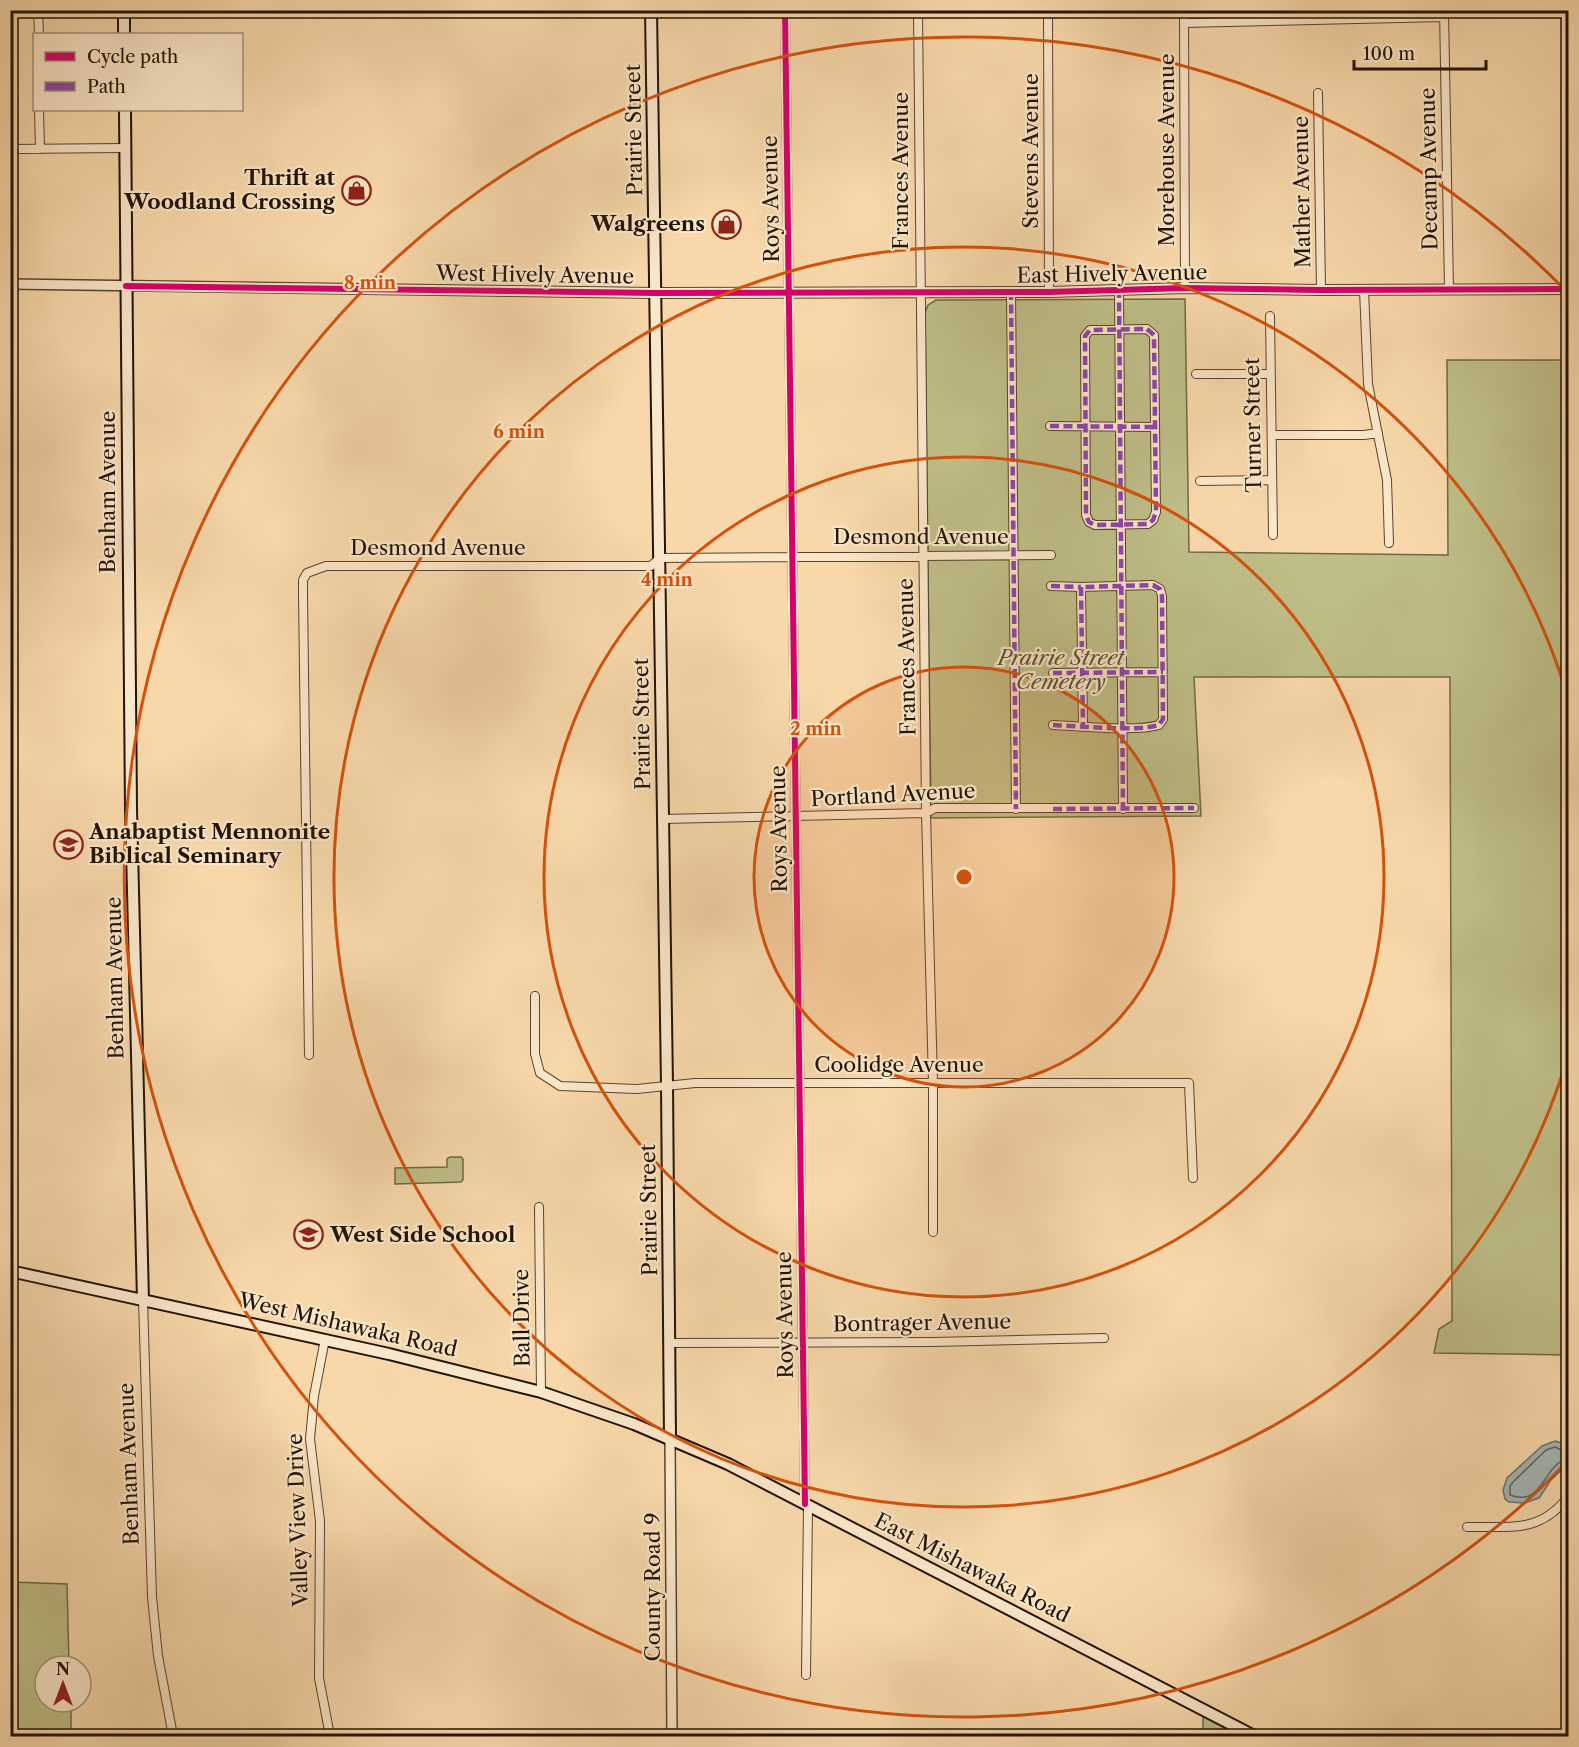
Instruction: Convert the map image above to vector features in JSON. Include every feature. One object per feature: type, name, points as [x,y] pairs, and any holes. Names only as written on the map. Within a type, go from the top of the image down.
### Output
[{"type":"main road","points":[[124,10],[124,33]]},
{"type":"main road","name":"Prairie Street","points":[[651,10],[670,1438]]},
{"type":"main road","name":"Benham Avenue","points":[[125,111],[131,809],[143,1300]]},
{"type":"main road","name":"West Mishawaka Road","points":[[10,1271],[325,1339],[541,1392],[670,1438]]},
{"type":"main road","name":"East Mishawaka Road","points":[[670,1438],[711,1455],[1254,1737]]},
{"type":"street","points":[[38,10],[39,33]]},
{"type":"street","name":"Roys Avenue","points":[[785,10],[806,1505],[806,1675]]},
{"type":"street","name":"Frances Avenue","points":[[918,10],[926,813],[933,1083],[933,1232]]},
{"type":"street","name":"Stevens Avenue","points":[[1048,10],[1049,292]]},
{"type":"street","name":"Morehouse Avenue","points":[[1184,10],[1185,288]]},
{"type":"street","points":[[1314,10],[1314,20]]},
{"type":"street","points":[[1184,23],[1444,14]]},
{"type":"street","name":"Decamp Avenue","points":[[1444,14],[1449,290]]},
{"type":"street","name":"Mather Avenue","points":[[1318,93],[1321,291]]},
{"type":"street","points":[[39,111],[40,149]]},
{"type":"street","points":[[10,149],[125,148]]},
{"type":"street","name":"West Hively Avenue","points":[[10,284],[656,293]]},
{"type":"street","name":"East Hively Avenue","points":[[656,293],[1049,292],[1185,288],[1321,291],[1569,289]]},
{"type":"street","points":[[1119,289],[1123,809]]},
{"type":"street","points":[[1364,290],[1368,384],[1387,480],[1389,543]]},
{"type":"street","points":[[1011,291],[1016,809]]},
{"type":"street","name":"Turner Street","points":[[1270,316],[1273,535]]},
{"type":"street","points":[[1147,329],[1154,335],[1156,512],[1153,520],[1148,524],[1095,525],[1089,522],[1086,516],[1085,336],[1090,330],[1119,330],[1147,329]]},
{"type":"street","points":[[1196,374],[1270,374]]},
{"type":"street","points":[[1050,426],[1155,427]]},
{"type":"street","points":[[1272,435],[1378,433]]},
{"type":"street","points":[[1200,481],[1272,480]]},
{"type":"street","name":"Desmond Avenue","points":[[309,1055],[303,594],[303,580],[306,573],[326,566],[651,566],[660,558],[1051,555]]},
{"type":"street","points":[[1051,586],[1153,585],[1160,589],[1162,596],[1163,719],[1160,725],[1152,727],[1053,725]]},
{"type":"street","points":[[1082,587],[1083,726]]},
{"type":"street","points":[[1053,673],[1163,672]]},
{"type":"street","name":"Portland Avenue","points":[[663,819],[926,813],[936,808],[1194,808]]},
{"type":"street","name":"Coolidge Avenue","points":[[535,996],[535,1054],[540,1073],[560,1086],[637,1089],[694,1083],[1189,1083],[1193,1178]]},
{"type":"street","name":"Ball Drive","points":[[539,1207],[541,1392]]},
{"type":"street","name":"Benham Avenue","points":[[143,1300],[152,1597],[158,1656],[173,1737]]},
{"type":"street","name":"Bontrager Avenue","points":[[669,1343],[1104,1338]]},
{"type":"street","name":"Valley View Drive","points":[[325,1339],[314,1396],[310,1439],[320,1521],[319,1678],[330,1737]]},
{"type":"street","name":"County Road 9","points":[[670,1438],[672,1737]]},
{"type":"street","points":[[1467,1527],[1521,1526],[1536,1522],[1549,1517],[1569,1497]]},
{"type":"green space","name":"Prairie Street Cemetery","points":[[1185,299],[1189,552],[1448,555],[1447,360],[1568,360],[1568,1355],[1434,1353],[1439,1329],[1452,1321],[1450,677],[1194,677],[1201,816],[931,818],[925,313],[928,305],[936,300]]},
{"type":"green space","points":[[450,1157],[463,1159],[463,1180],[461,1182],[395,1184],[395,1168],[447,1167],[447,1159]]},
{"type":"green space","points":[[11,1582],[67,1584],[69,1654],[33,1654],[33,1714],[71,1714],[71,1736],[11,1736]]},
{"type":"green space","points":[[1203,1716],[1242,1736],[1203,1736]]},
{"type":"water","points":[[1555,1441],[1568,1449],[1568,1464],[1551,1480],[1539,1498],[1524,1503],[1509,1502],[1505,1499],[1503,1490],[1507,1478],[1542,1446]]},
{"type":"marked path","points":[[1119,289],[1123,809]]},
{"type":"marked path","points":[[1011,291],[1016,809]]},
{"type":"marked path","points":[[1147,329],[1154,335],[1156,512],[1153,520],[1148,524],[1095,525],[1089,522],[1086,515],[1085,336],[1090,330],[1147,329]]},
{"type":"marked path","points":[[1050,426],[1155,427]]},
{"type":"marked path","points":[[1053,725],[1122,728],[1159,725],[1163,719],[1162,596],[1160,589],[1153,585],[1081,587],[1083,726]]},
{"type":"marked path","points":[[1051,586],[1081,587]]},
{"type":"marked path","points":[[1053,673],[1163,672]]},
{"type":"marked path","points":[[1053,809],[1194,808]]},
{"type":"cycle path","points":[[785,10],[805,1504]]},
{"type":"cycle path","points":[[126,286],[656,293],[1049,292],[1185,288],[1568,289]]},
{"type":"place","name":"Thrift at Woodland Crossing","points":[[356,190]]},
{"type":"place","name":"Walgreens","points":[[726,224]]},
{"type":"place","name":"Anabaptist Mennonite Biblical Seminary","points":[[68,844]]},
{"type":"place","name":"West Side School","points":[[309,1235]]}]
